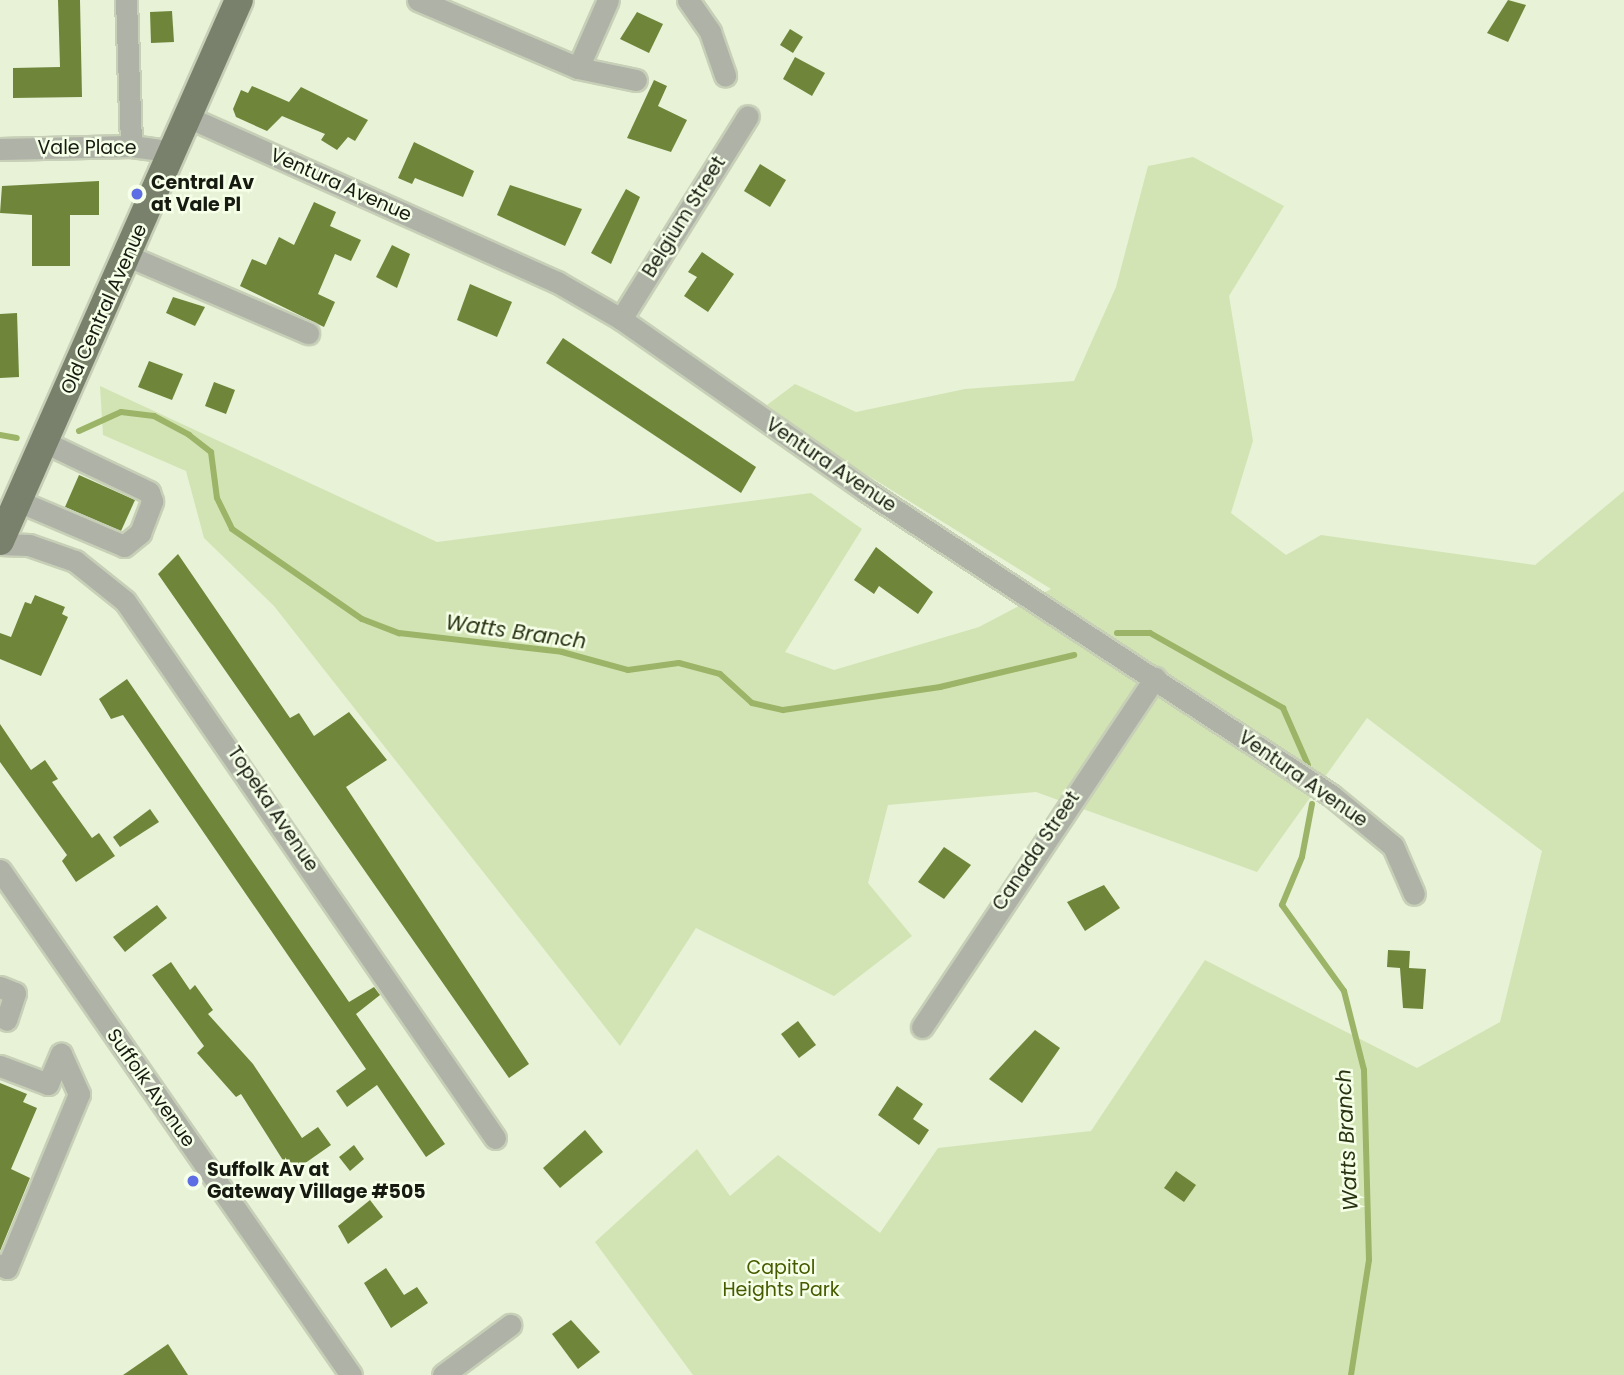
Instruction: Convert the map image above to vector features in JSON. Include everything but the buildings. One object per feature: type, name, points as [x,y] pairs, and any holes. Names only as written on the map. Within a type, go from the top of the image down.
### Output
[{"type":"main road","name":"Old Central Avenue","points":[[0,542],[190,118],[239,0]]},
{"type":"street","points":[[126,0],[131,145]]},
{"type":"street","points":[[418,0],[578,68],[636,80]]},
{"type":"street","points":[[578,68],[608,0]]},
{"type":"street","points":[[688,0],[710,32],[725,75]]},
{"type":"street","name":"Belgium Street","points":[[621,319],[748,116]]},
{"type":"street","name":"Ventura Avenue","points":[[190,118],[557,282],[621,319],[865,490],[1155,677],[1381,835],[1400,856],[1414,894]]},
{"type":"street","name":"Vale Place","points":[[0,149],[131,145],[175,152]]},
{"type":"street","points":[[128,256],[307,333]]},
{"type":"street","points":[[18,501],[124,546],[140,533],[152,501],[149,492],[44,442]]},
{"type":"street","name":"Topeka Avenue","points":[[0,542],[29,545],[75,561],[125,601],[495,1138]]},
{"type":"street","name":"Canada Street","points":[[922,1027],[1155,677]]},
{"type":"street","name":"Suffolk Avenue","points":[[0,870],[351,1375]]},
{"type":"street","points":[[0,987],[15,993],[6,1020]]},
{"type":"street","points":[[0,1066],[48,1084],[61,1054],[79,1094],[7,1268],[0,1265]]},
{"type":"street","points":[[443,1375],[510,1325]]},
{"type":"green space","name":"Capitol Heights Park","points":[[1193,157],[1284,206],[1229,296],[1253,441],[1231,513],[1286,555],[1321,535],[1535,565],[1624,491],[1624,1375],[693,1375],[595,1242],[697,1149],[730,1196],[778,1155],[880,1233],[938,1148],[1091,1131],[1205,960],[1417,1068],[1500,1022],[1542,851],[1367,718],[1257,872],[1036,792],[888,805],[868,883],[912,936],[834,996],[696,928],[620,1046],[274,606],[204,538],[186,471],[103,435],[100,386],[437,542],[811,493],[862,529],[785,652],[834,670],[979,627],[1051,589],[830,452],[767,405],[795,384],[856,412],[965,389],[1074,381],[1116,287],[1148,166]]},
{"type":"waterway","name":"Watts Branch","points":[[79,431],[121,412],[154,416],[189,435],[211,452],[217,498],[232,529],[362,619],[399,633],[562,652],[628,670],[679,663],[720,674],[752,703],[783,710],[940,687],[1074,655]]},
{"type":"waterway","name":"Watts Branch","points":[[0,435],[17,438]]},
{"type":"waterway","name":"Watts Branch","points":[[1117,633],[1150,633],[1283,708],[1308,765]]},
{"type":"waterway","name":"Watts Branch","points":[[1312,804],[1302,857],[1282,905],[1344,991],[1364,1070],[1369,1260],[1351,1375]]},
{"type":"place","name":"Central Av at Vale Pl","points":[[137,194]]},
{"type":"place","name":"Suffolk Av at Gateway Village #505","points":[[193,1181]]}]
